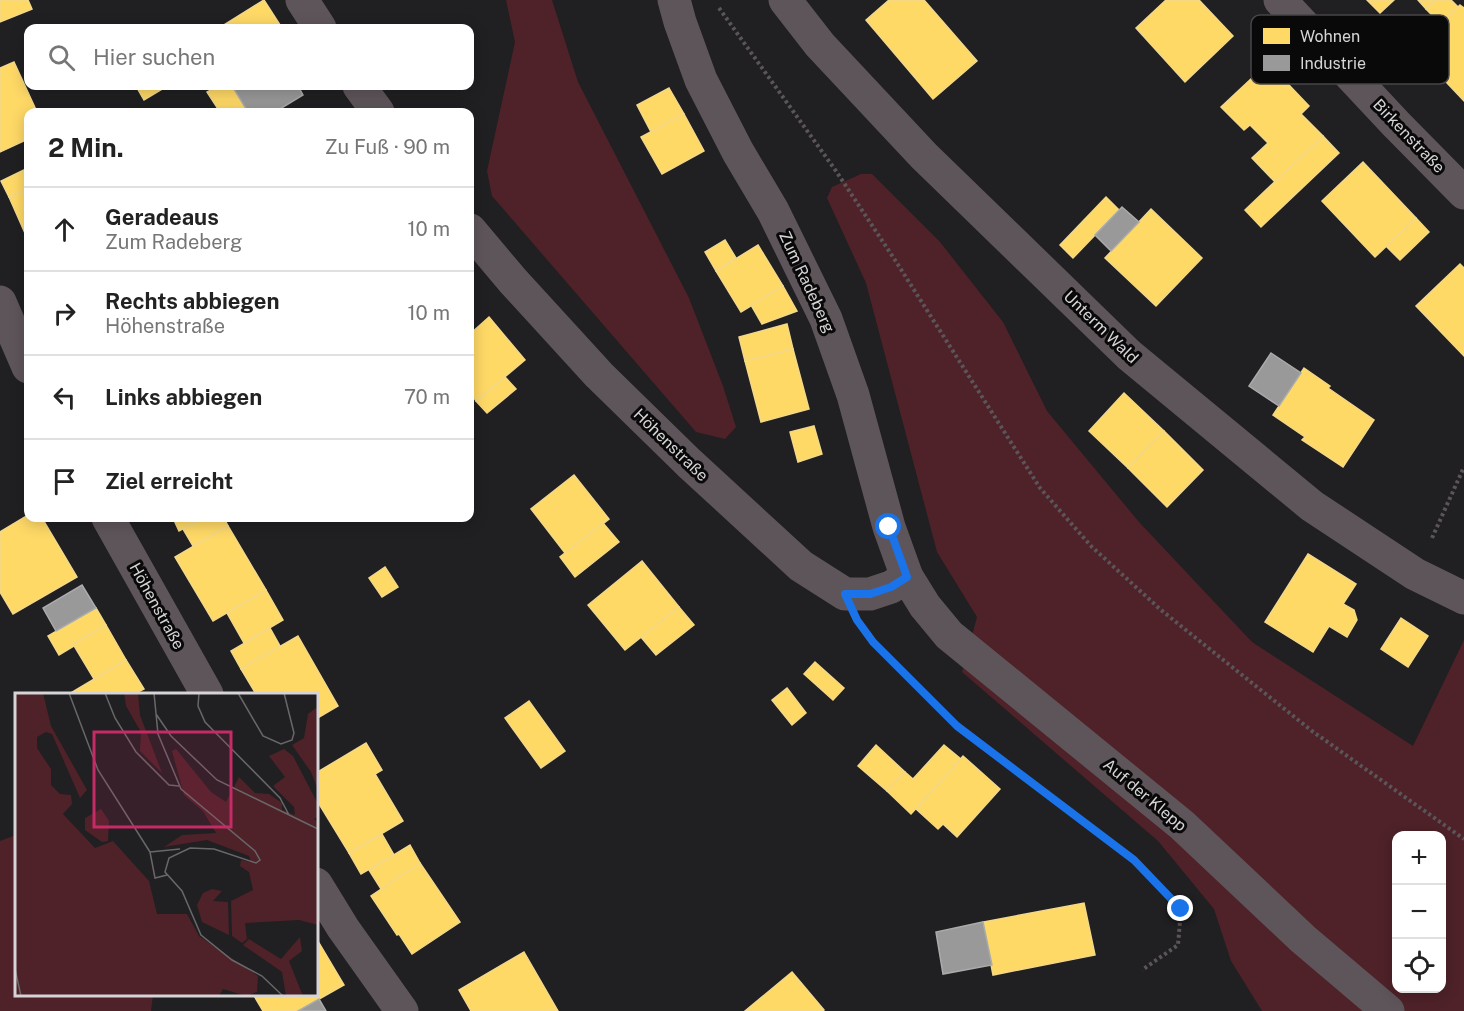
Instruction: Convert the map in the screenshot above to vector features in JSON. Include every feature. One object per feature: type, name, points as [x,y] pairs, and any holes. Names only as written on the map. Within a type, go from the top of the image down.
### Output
[{"type":"street","points":[[302,0],[317,24]]},
{"type":"street","name":"Zum Radeberg","points":[[674,0],[701,80],[738,152],[773,211],[826,319],[853,395],[889,527],[907,577]]},
{"type":"street","name":"Unterm Wald","points":[[785,0],[820,45],[924,156],[1129,355],[1312,506],[1415,574],[1464,598]]},
{"type":"street","name":"Birkenstraße","points":[[1280,0],[1294,15]]},
{"type":"street","name":"Birkenstraße","points":[[1359,84],[1464,193]]},
{"type":"street","points":[[361,90],[375,108]]},
{"type":"street","name":"Höhenstraße","points":[[474,235],[599,375],[689,463],[801,566],[845,594]]},
{"type":"street","points":[[0,302],[24,358]]},
{"type":"street","name":"Höhenstraße","points":[[110,522],[206,693]]},
{"type":"street","points":[[845,594],[870,594],[891,587],[907,577]]},
{"type":"street","name":"Auf der Klepp","points":[[907,577],[925,606],[949,635],[1182,825],[1303,939],[1388,1011]]},
{"type":"street","points":[[318,887],[343,928],[402,1011]]},
{"type":"path","points":[[714,0],[836,171],[1040,488],[1091,546],[1161,610],[1312,731],[1464,839]]},
{"type":"path","points":[[1415,574],[1464,467]]},
{"type":"path","points":[[845,594],[857,620],[873,642],[957,726],[1134,860],[1181,909],[1178,945],[1142,970]]},
{"type":"shaded area","points":[[506,0],[552,0],[578,82],[689,298],[723,386],[736,427],[725,439],[696,432],[492,196],[487,171],[515,42]]},
{"type":"shaded area","points":[[861,174],[872,174],[940,242],[1003,322],[1047,411],[1139,522],[1252,642],[1413,746],[1464,640],[1464,1011],[1262,1011],[1231,961],[1214,909],[1158,841],[962,672],[977,617],[937,552],[866,283],[827,198],[832,187]]},
{"type":"shaded area","points":[[15,835],[15,996],[153,996],[151,1011],[0,1011],[0,841]]},
{"type":"building: Wohnen","points":[[0,0],[28,0],[32,9],[0,22]]},
{"type":"building: Wohnen","points":[[264,0],[279,24],[225,24]]},
{"type":"building: Wohnen","points":[[889,0],[924,0],[977,61],[933,99],[866,20]]},
{"type":"building: Wohnen","points":[[1166,0],[1199,0],[1233,36],[1185,82],[1136,28]]},
{"type":"building: Wohnen","points":[[1367,0],[1394,0],[1380,13]]},
{"type":"building: Wohnen","points":[[1418,0],[1436,0],[1426,9]]},
{"type":"building: Wohnen","points":[[1436,0],[1451,0],[1458,7],[1449,15],[1432,15],[1426,9]]},
{"type":"building: Wohnen","points":[[1460,5],[1464,8],[1464,101],[1448,84],[1449,15]]},
{"type":"building: Wohnen","points":[[14,62],[24,84],[24,90],[27,90],[35,108],[24,108],[24,141],[0,152],[0,68]]},
{"type":"building: Wohnen","points":[[1251,79],[1251,84],[1288,84],[1309,106],[1301,114],[1323,136],[1275,182],[1252,158],[1268,143],[1250,125],[1244,130],[1221,107]]},
{"type":"building: Wohnen","points":[[669,88],[684,114],[651,132],[637,105]]},
{"type":"building: Wohnen","points":[[138,90],[161,90],[144,100]]},
{"type":"building: Wohnen","points":[[234,90],[246,108],[217,108],[207,92]]},
{"type":"building: Wohnen","points":[[684,114],[704,151],[662,174],[641,137]]},
{"type":"building: Wohnen","points":[[1323,136],[1339,153],[1261,227],[1245,210]]},
{"type":"building: Wohnen","points":[[1363,162],[1416,218],[1375,257],[1322,201]]},
{"type":"building: Wohnen","points":[[24,170],[24,191],[9,197],[1,181]]},
{"type":"building: Wohnen","points":[[24,191],[24,231],[9,197]]},
{"type":"building: Wohnen","points":[[1106,197],[1119,210],[1073,258],[1060,245]]},
{"type":"building: Wohnen","points":[[1151,209],[1202,258],[1156,306],[1105,258]]},
{"type":"building: Wohnen","points":[[1416,218],[1429,232],[1400,260],[1386,246]]},
{"type":"building: Wohnen","points":[[725,240],[736,258],[716,271],[705,252]]},
{"type":"building: Wohnen","points":[[758,245],[783,286],[741,312],[716,271]]},
{"type":"building: Wohnen","points":[[1460,264],[1464,268],[1464,356],[1416,306]]},
{"type":"building: Wohnen","points":[[783,286],[797,311],[762,324],[751,305]]},
{"type":"building: Wohnen","points":[[489,317],[525,360],[476,401],[474,398],[474,330]]},
{"type":"building: Wohnen","points":[[787,324],[793,349],[745,361],[739,337]]},
{"type":"building: Wohnen","points":[[793,349],[809,409],[761,422],[745,361]]},
{"type":"building: Wohnen","points":[[1304,368],[1374,420],[1343,467],[1302,440],[1305,437],[1273,415]]},
{"type":"building: Wohnen","points":[[505,377],[516,389],[487,413],[476,401]]},
{"type":"building: Wohnen","points":[[1124,393],[1164,431],[1128,468],[1089,431]]},
{"type":"building: Wohnen","points":[[814,426],[822,454],[798,462],[790,432]]},
{"type":"building: Wohnen","points":[[1164,431],[1203,470],[1167,507],[1128,468]]},
{"type":"building: Wohnen","points":[[574,475],[609,519],[565,553],[531,509]]},
{"type":"building: Wohnen","points":[[24,517],[24,522],[44,522],[77,577],[13,614],[0,592],[0,532]]},
{"type":"building: Wohnen","points":[[175,522],[196,522],[179,531]]},
{"type":"building: Wohnen","points":[[196,522],[226,522],[228,526],[193,546],[183,529]]},
{"type":"building: Wohnen","points":[[603,523],[619,542],[575,577],[560,557]]},
{"type":"building: Wohnen","points":[[228,526],[266,590],[213,621],[175,557]]},
{"type":"building: Wohnen","points":[[1308,554],[1356,584],[1343,604],[1354,610],[1357,620],[1347,637],[1329,626],[1313,652],[1265,622]]},
{"type":"building: Wohnen","points":[[642,561],[679,607],[625,650],[588,605]]},
{"type":"building: Wohnen","points":[[385,567],[398,587],[382,597],[369,578]]},
{"type":"building: Wohnen","points":[[266,590],[283,620],[244,643],[227,613]]},
{"type":"building: Wohnen","points":[[679,607],[694,625],[656,655],[641,637]]},
{"type":"building: Wohnen","points":[[96,608],[106,625],[59,655],[48,636]]},
{"type":"building: Wohnen","points":[[1401,618],[1428,636],[1408,667],[1381,649]]},
{"type":"building: Wohnen","points":[[106,625],[126,660],[94,679],[73,644]]},
{"type":"building: Wohnen","points":[[270,628],[280,646],[241,669],[231,651]]},
{"type":"building: Wohnen","points":[[298,636],[338,706],[318,718],[318,693],[255,693],[241,669]]},
{"type":"building: Wohnen","points":[[126,660],[144,689],[136,693],[71,693]]},
{"type":"building: Wohnen","points":[[815,662],[844,688],[833,700],[804,674]]},
{"type":"building: Wohnen","points":[[787,688],[806,713],[792,725],[772,700]]},
{"type":"building: Wohnen","points":[[529,701],[565,751],[541,768],[505,718]]},
{"type":"building: Wohnen","points":[[366,743],[382,770],[375,774],[403,821],[349,853],[318,802],[318,772]]},
{"type":"building: Wohnen","points":[[876,745],[905,772],[887,791],[858,766]]},
{"type":"building: Wohnen","points":[[944,745],[961,759],[911,814],[887,791],[905,772],[913,779]]},
{"type":"building: Wohnen","points":[[963,756],[1000,789],[957,837],[943,824],[938,829],[916,809]]},
{"type":"building: Wohnen","points":[[382,834],[394,855],[361,874],[349,853]]},
{"type":"building: Wohnen","points":[[410,845],[420,863],[381,889],[369,870]]},
{"type":"building: Wohnen","points":[[420,863],[460,922],[412,954],[371,896]]},
{"type":"building: Wohnen","points":[[1084,903],[1095,955],[993,975],[983,922]]},
{"type":"building: Wohnen","points":[[318,941],[344,985],[298,1011],[263,1011],[254,996],[318,996]]},
{"type":"building: Wohnen","points":[[524,952],[558,1011],[471,1011],[459,990]]},
{"type":"building: Wohnen","points":[[792,972],[823,1011],[745,1011]]},
{"type":"building: Industrie","points":[[235,90],[300,90],[303,95],[282,108],[246,108]]},
{"type":"building: Industrie","points":[[1122,207],[1139,222],[1111,251],[1095,235]]},
{"type":"building: Industrie","points":[[1271,353],[1301,373],[1279,406],[1249,386]]},
{"type":"building: Industrie","points":[[82,585],[96,608],[56,631],[43,608]]},
{"type":"building: Industrie","points":[[983,922],[992,965],[943,974],[936,932]]},
{"type":"building: Industrie","points":[[319,999],[326,1011],[298,1011]]},
{"type":"route","points":[[889,527],[907,577],[891,587],[870,594],[845,594],[857,620],[873,642],[957,726],[1134,860],[1181,909]]}]
